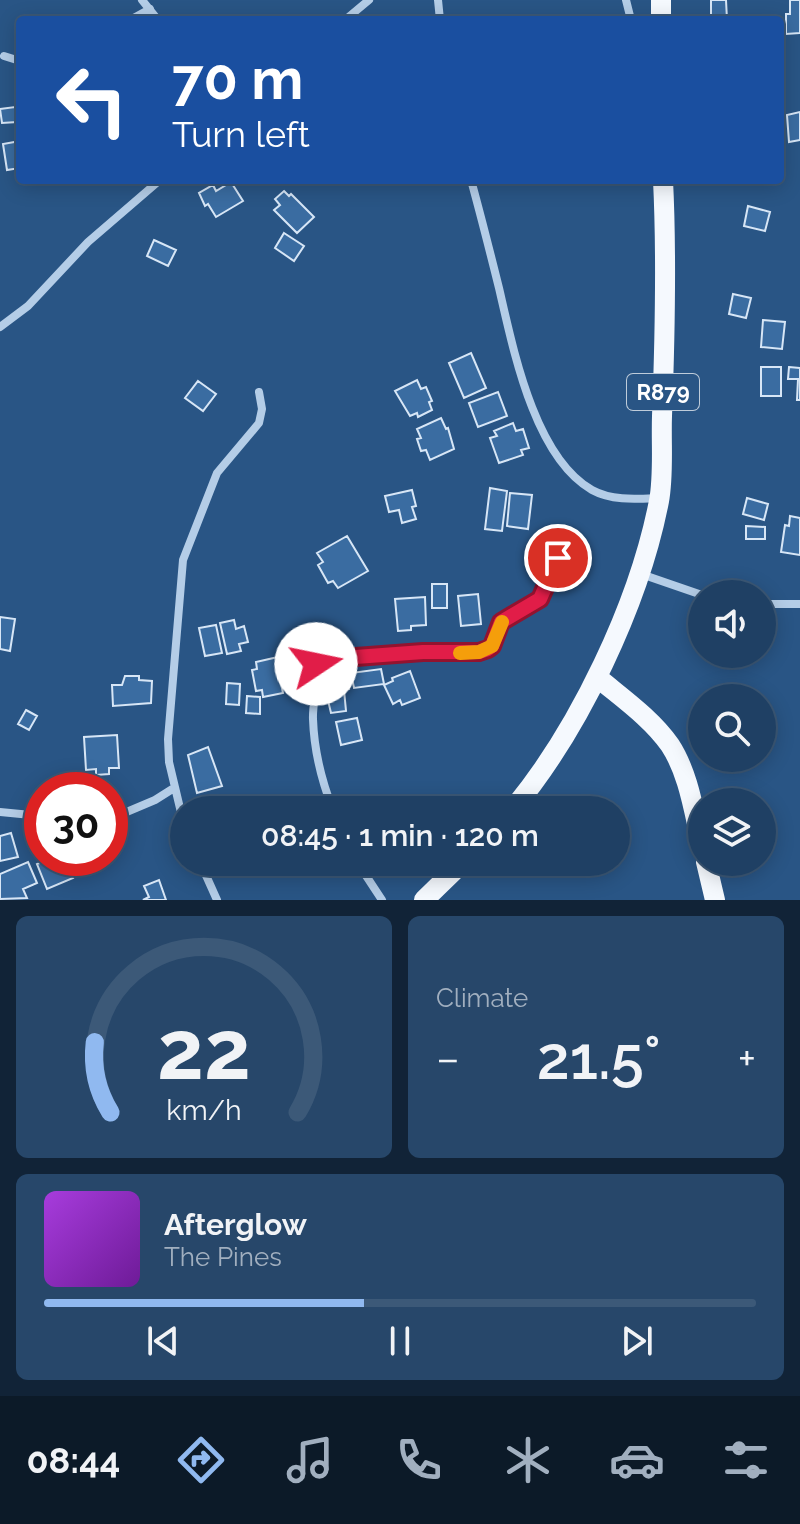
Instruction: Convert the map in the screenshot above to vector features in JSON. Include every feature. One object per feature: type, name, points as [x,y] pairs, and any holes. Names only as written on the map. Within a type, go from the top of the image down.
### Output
[{"type":"main road","name":"R879","points":[[521,796],[578,712],[597,677],[631,600],[659,498],[666,325],[663,184]]},
{"type":"main road","points":[[597,677],[645,716],[670,746],[689,788]]},
{"type":"main road","points":[[424,900],[449,876]]},
{"type":"main road","points":[[709,876],[715,900]]},
{"type":"street","points":[[142,0],[155,16]]},
{"type":"street","points":[[350,16],[369,0]]},
{"type":"street","points":[[137,16],[150,9]]},
{"type":"street","points":[[4,56],[16,60]]},
{"type":"street","points":[[0,327],[28,306],[88,242],[155,184]]},
{"type":"street","points":[[472,184],[521,380],[547,439],[571,473],[593,491],[622,499],[659,498]]},
{"type":"street","points":[[176,796],[168,739],[183,560],[217,473],[259,423],[262,409],[259,392]]},
{"type":"street","points":[[315,660],[423,652],[479,652],[488,649],[501,622],[540,599],[558,558]]},
{"type":"street","points":[[640,574],[688,590]]},
{"type":"street","points":[[776,604],[800,604]]},
{"type":"street","points":[[291,637],[312,650],[315,660],[313,720],[321,771],[329,796]]},
{"type":"street","points":[[128,811],[174,788]]},
{"type":"street","points":[[0,812],[24,814]]},
{"type":"street","points":[[206,876],[217,900]]},
{"type":"street","points":[[366,876],[382,900]]},
{"type":"building","points":[[711,0],[726,0],[727,16],[711,16]]},
{"type":"building","points":[[790,0],[800,0],[800,33],[786,34]]},
{"type":"building","points":[[15,107],[16,122],[2,123],[0,109]]},
{"type":"building","points":[[800,112],[800,140],[789,142],[787,115]]},
{"type":"building","points":[[16,142],[16,169],[7,170],[3,144]]},
{"type":"building","points":[[232,184],[243,201],[216,217],[208,204],[205,206],[199,193],[213,185],[216,191]]},
{"type":"building","points":[[284,191],[314,217],[297,233],[274,210],[280,205],[275,199]]},
{"type":"building","points":[[748,206],[770,212],[765,231],[744,226]]},
{"type":"building","points":[[284,233],[304,246],[294,261],[275,248]]},
{"type":"building","points":[[154,240],[176,250],[168,266],[147,256]]},
{"type":"building","points":[[733,294],[751,298],[746,318],[729,314]]},
{"type":"building","points":[[763,320],[785,322],[782,349],[761,347]]},
{"type":"building","points":[[471,353],[486,388],[464,398],[449,363]]},
{"type":"building","points":[[761,367],[781,367],[781,396],[761,396]]},
{"type":"building","points":[[789,367],[800,368],[800,400],[797,400],[798,379],[788,379]]},
{"type":"building","points":[[417,380],[421,389],[426,387],[432,401],[429,402],[432,410],[418,417],[417,413],[410,416],[395,391]]},
{"type":"building","points":[[198,381],[216,394],[203,411],[185,398]]},
{"type":"building","points":[[498,392],[507,416],[478,427],[469,403]]},
{"type":"building","points":[[441,418],[448,428],[454,449],[430,460],[426,450],[421,451],[417,429]]},
{"type":"building","points":[[513,423],[516,431],[523,429],[529,448],[521,450],[523,455],[499,463],[490,438],[497,436],[494,431]]},
{"type":"building","points":[[490,488],[507,491],[502,531],[485,529]]},
{"type":"building","points":[[412,490],[416,519],[402,523],[399,510],[389,512],[385,496]]},
{"type":"building","points":[[510,493],[532,495],[528,529],[507,526]]},
{"type":"building","points":[[747,498],[768,504],[764,520],[743,514]]},
{"type":"building","points":[[790,516],[800,518],[800,555],[781,552],[785,525],[789,526]]},
{"type":"building","points":[[746,526],[765,527],[765,539],[746,539]]},
{"type":"building","points":[[347,536],[368,571],[338,588],[333,581],[328,583],[318,565],[323,562],[317,553]]},
{"type":"building","points":[[432,584],[447,584],[447,608],[432,608]]},
{"type":"building","points":[[478,594],[481,624],[461,626],[458,596]]},
{"type":"building","points":[[425,597],[426,625],[398,631],[395,599]]},
{"type":"building","points":[[0,617],[15,619],[10,651],[0,649]]},
{"type":"building","points":[[234,620],[236,629],[244,626],[248,642],[239,644],[241,651],[227,654],[220,623]]},
{"type":"building","points":[[216,625],[222,653],[205,656],[199,628]]},
{"type":"building","points":[[278,657],[283,693],[263,697],[262,690],[256,691],[252,670],[257,669],[256,662]]},
{"type":"building","points":[[344,667],[349,689],[344,690],[346,711],[331,713],[321,671]]},
{"type":"building","points":[[381,669],[384,684],[354,688],[351,673]]},
{"type":"building","points":[[410,671],[420,698],[402,705],[400,700],[393,704],[384,685]]},
{"type":"building","points":[[125,676],[139,676],[139,680],[152,681],[151,703],[113,706],[112,685],[122,685]]},
{"type":"building","points":[[227,683],[240,684],[239,705],[226,704]]},
{"type":"building","points":[[247,696],[260,697],[260,714],[246,713]]},
{"type":"building","points":[[26,710],[37,716],[29,730],[18,724]]},
{"type":"building","points":[[357,718],[362,740],[341,745],[336,722]]},
{"type":"building","points":[[117,735],[119,768],[109,768],[109,772],[86,770],[84,737]]},
{"type":"building","points":[[208,747],[222,786],[197,793],[188,755]]},
{"type":"building","points":[[11,833],[18,857],[0,861],[0,836]]},
{"type":"building","points":[[24,864],[24,876],[34,876],[37,883],[23,889],[27,898],[0,899],[0,874]]},
{"type":"building","points":[[42,876],[72,876],[73,878],[47,889]]},
{"type":"building","points":[[159,880],[166,900],[143,900],[149,897],[144,886]]},
{"type":"slow traffic","points":[[460,653],[488,649],[502,622]]},
{"type":"route","points":[[316,664],[315,660],[423,652],[479,652],[488,649],[501,622],[540,599],[558,558]]}]
